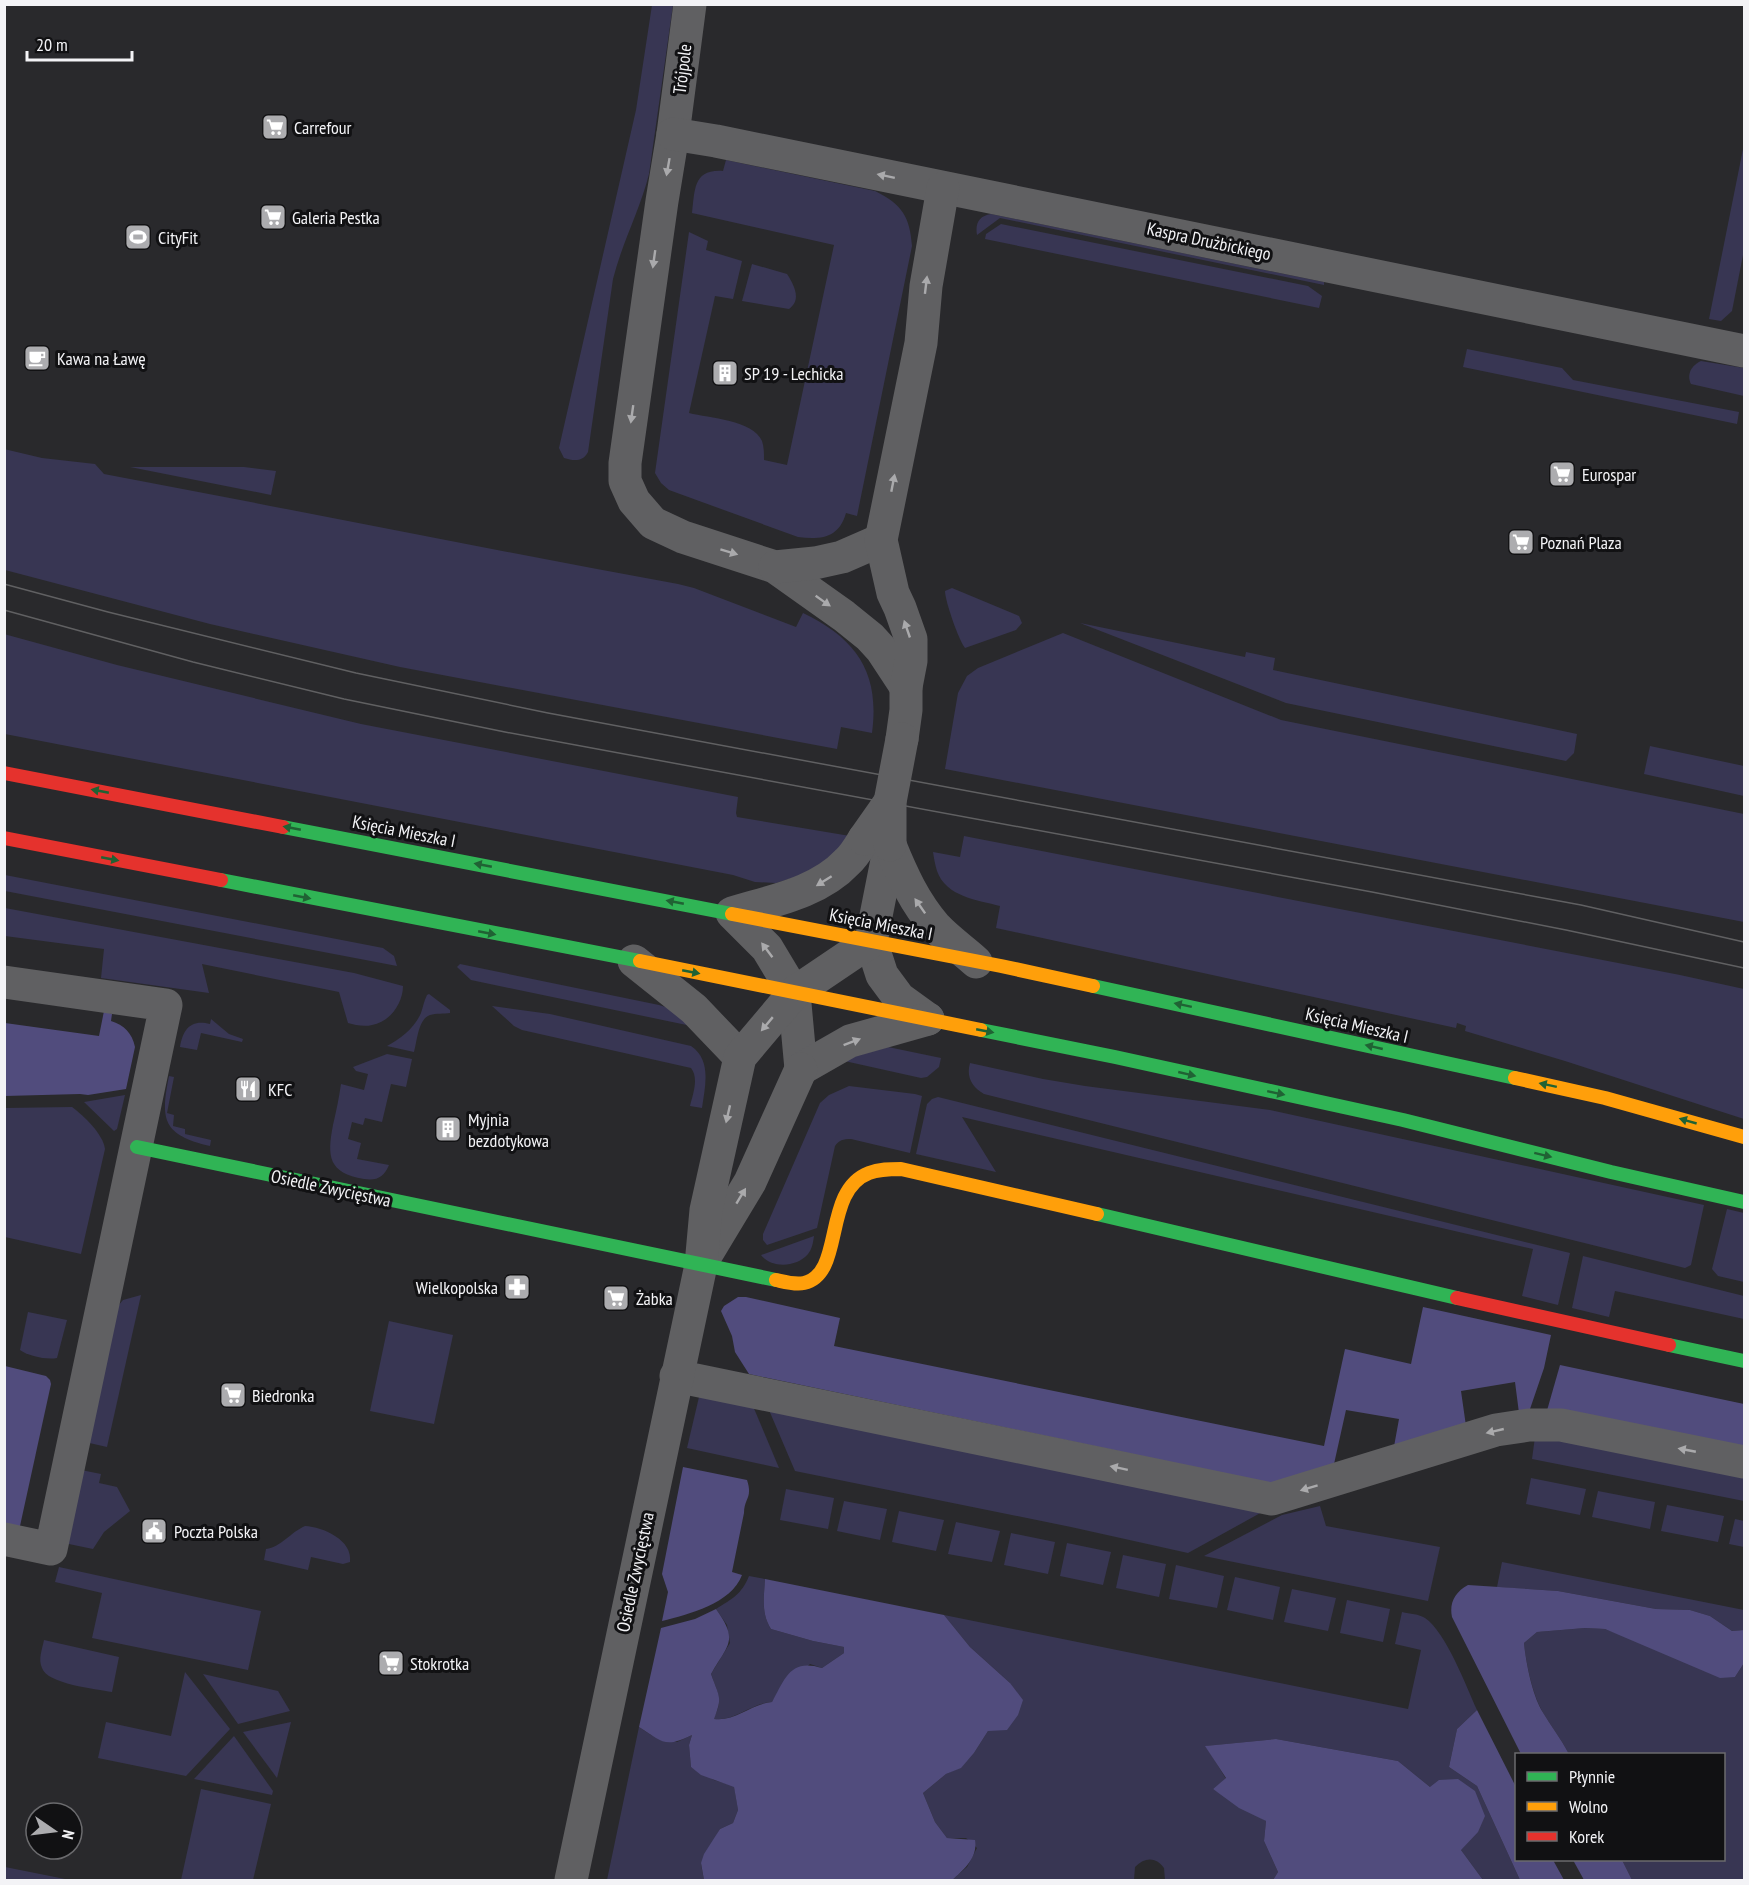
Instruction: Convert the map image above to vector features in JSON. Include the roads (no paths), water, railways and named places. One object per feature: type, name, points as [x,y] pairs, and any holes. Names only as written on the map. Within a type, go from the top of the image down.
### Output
[{"type":"street","name":"Trójpole","points":[[690,4],[625,462],[625,480],[633,501],[653,523],[683,537],[775,567]]},
{"type":"street","name":"Kaspra Drużbickiego","points":[[673,134],[1744,351]]},
{"type":"street","points":[[928,1019],[898,998],[882,975],[871,941],[877,842],[890,802],[902,739],[906,687],[911,661],[911,639],[893,593],[881,540],[921,343],[926,286],[943,188]]},
{"type":"street","points":[[775,567],[842,557],[881,540]]},
{"type":"street","points":[[775,567],[870,637],[881,649],[906,687]]},
{"type":"street","name":"Księcia Mieszka I","points":[[4,773],[976,962],[1605,1098],[1744,1137]]},
{"type":"street","points":[[4,838],[1115,1057],[1403,1120],[1611,1172],[1744,1202]]},
{"type":"street","points":[[877,842],[832,876],[813,887],[732,914],[767,948],[794,993],[801,1070],[850,1041],[928,1019]]},
{"type":"street","points":[[877,842],[938,929],[976,962]]},
{"type":"street","points":[[634,961],[694,1009],[740,1057],[794,993],[871,941]]},
{"type":"street","points":[[4,982],[166,1005],[51,1549],[4,1539]]},
{"type":"street","name":"Osiedle Zwycięstwa","points":[[570,1881],[701,1265],[706,1210],[740,1057]]},
{"type":"street","name":"Osiedle Zwycięstwa","points":[[701,1265],[750,1182],[801,1070]]},
{"type":"street","name":"Osiedle Zwycięstwa","points":[[137,1147],[701,1265]]},
{"type":"street","points":[[701,1265],[798,1284],[809,1282],[819,1275],[826,1263],[839,1206],[846,1190],[866,1174],[901,1168],[1562,1322],[1744,1361]]},
{"type":"street","points":[[676,1376],[1272,1499],[1496,1430],[1529,1425],[1561,1425],[1744,1462]]},
{"type":"tram line","points":[[4,584],[356,673],[548,713],[1581,905],[1744,942]]},
{"type":"tram line","points":[[4,610],[193,662],[344,699],[505,732],[1372,892],[1744,968]]},
{"type":"place","name":"Carrefour","points":[[275,127]]},
{"type":"place","name":"Galeria Pestka","points":[[273,217]]},
{"type":"place","name":"CityFit","points":[[138,237]]},
{"type":"place","name":"Kawa na Ławę","points":[[37,358]]},
{"type":"place","name":"SP 19 - Lechicka","points":[[725,373]]},
{"type":"place","name":"Eurospar","points":[[1562,474]]},
{"type":"place","name":"Poznań Plaza","points":[[1521,542]]},
{"type":"place","name":"KFC","points":[[248,1089]]},
{"type":"place","name":"Myjnia bezdotykowa","points":[[448,1129]]},
{"type":"place","name":"Wielkopolska","points":[[517,1287]]},
{"type":"place","name":"Żabka","points":[[616,1298]]},
{"type":"place","name":"Biedronka","points":[[233,1395]]},
{"type":"place","name":"Poczta Polska","points":[[154,1531]]},
{"type":"place","name":"Stokrotka","points":[[391,1663]]}]
